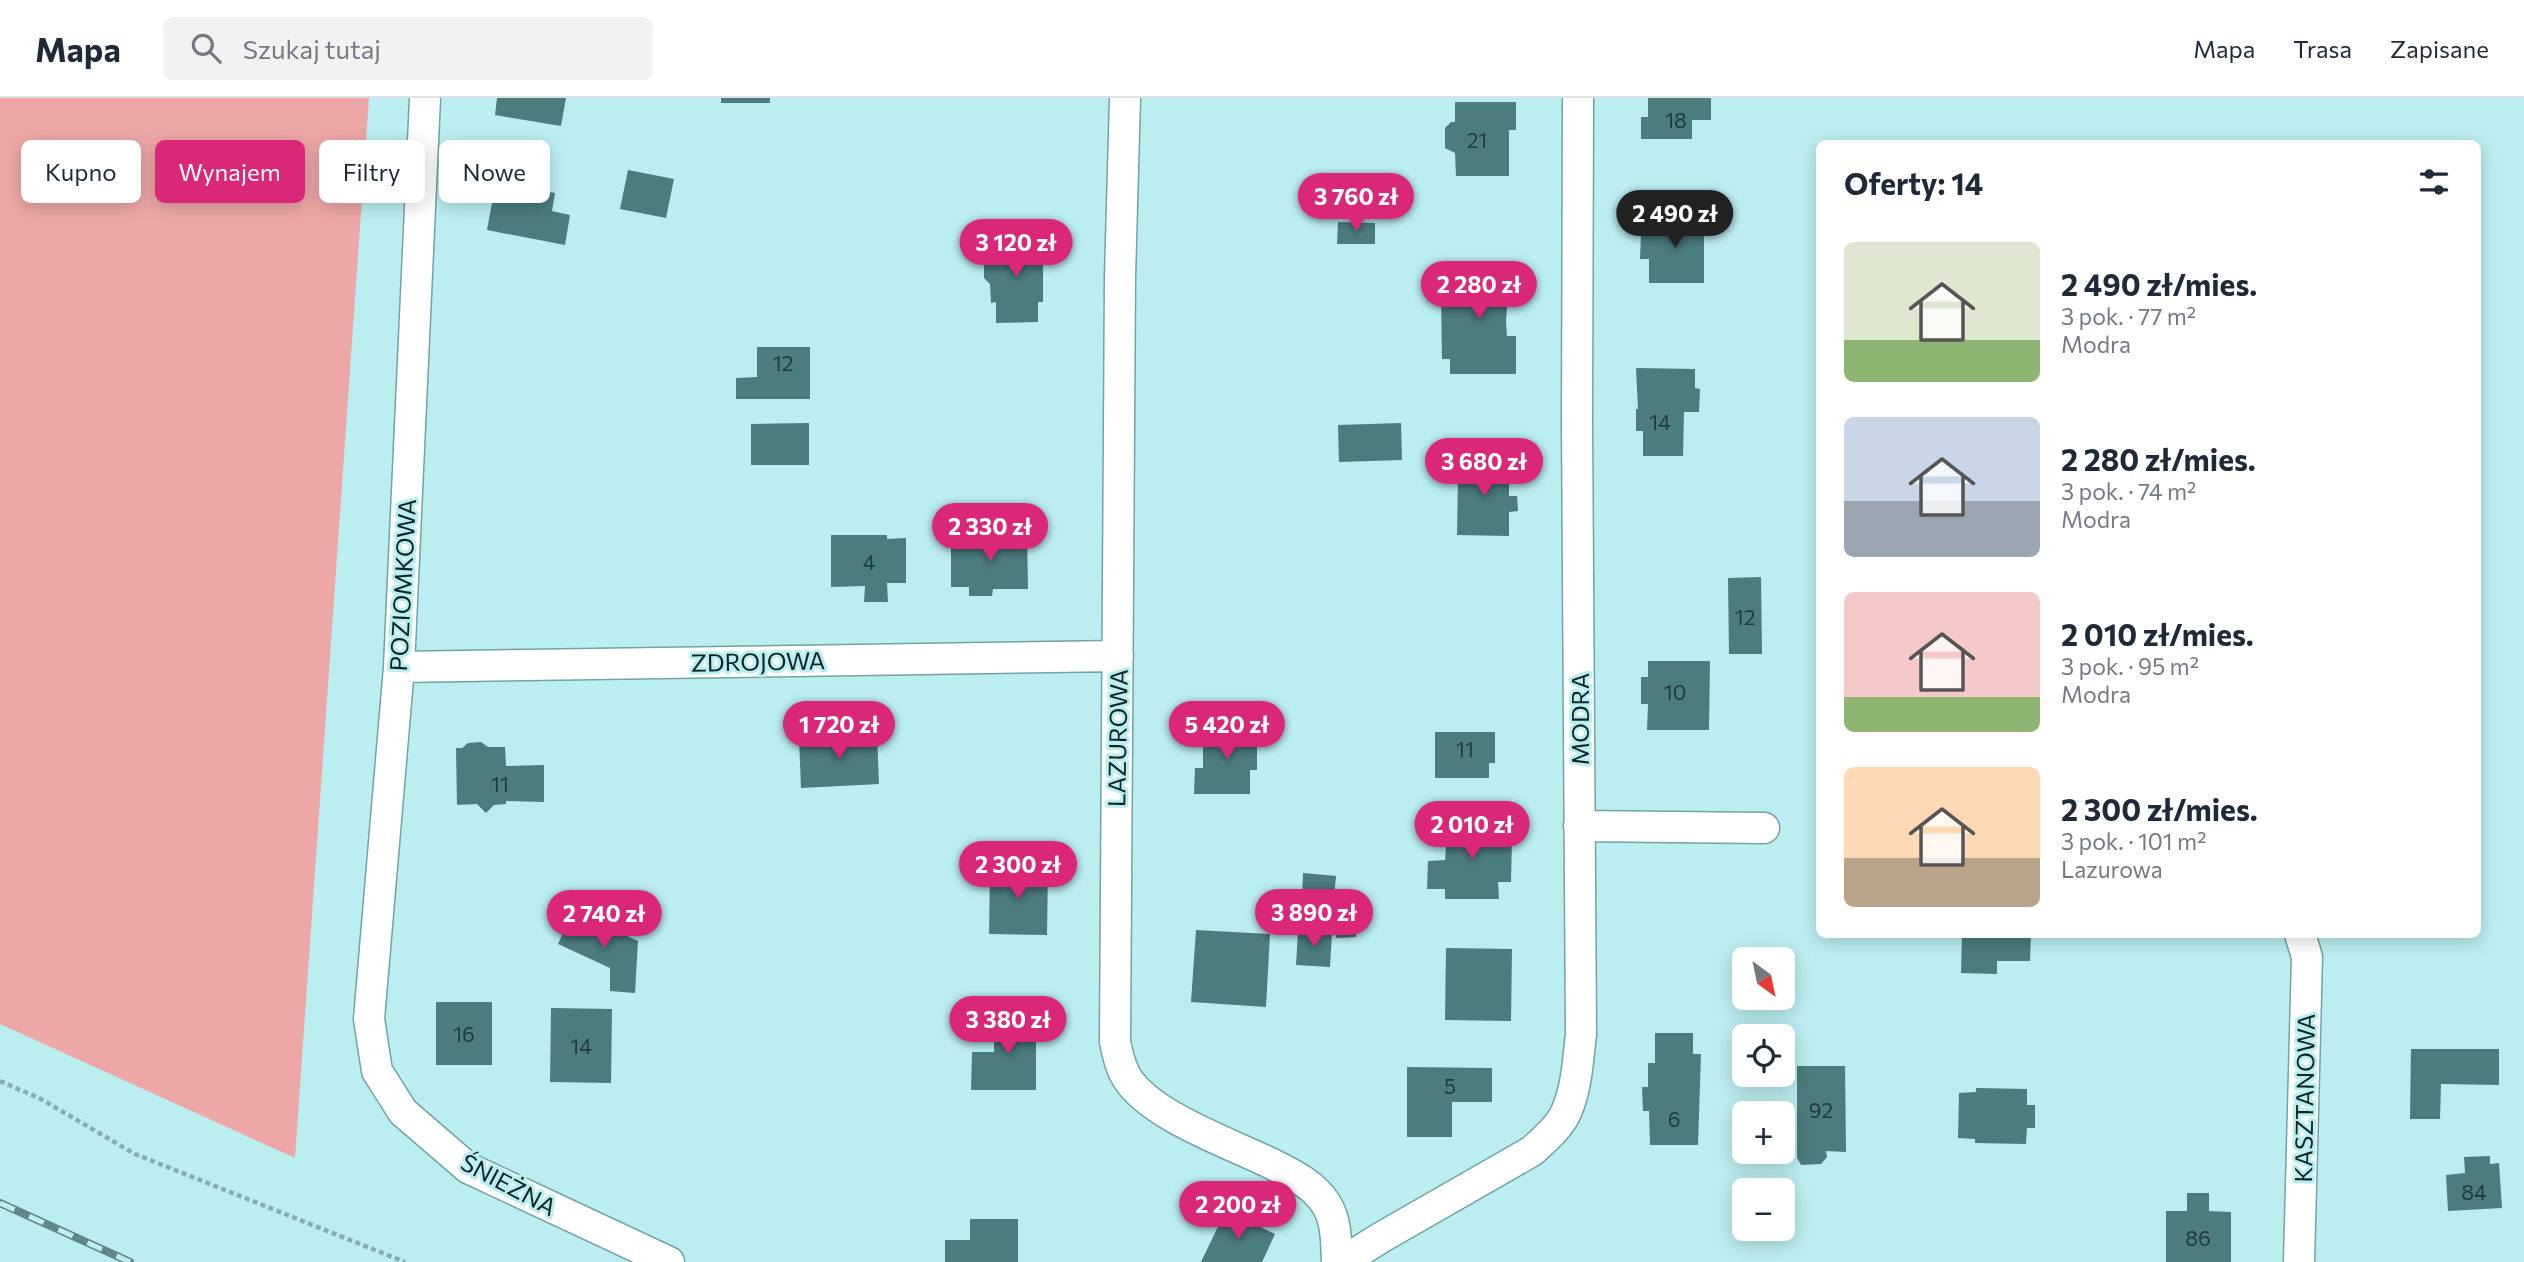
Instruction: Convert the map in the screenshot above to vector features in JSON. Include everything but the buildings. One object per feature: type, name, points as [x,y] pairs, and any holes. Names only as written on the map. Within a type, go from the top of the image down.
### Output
[{"type":"street","name":"POZIOMKOWA","points":[[377,1071],[369,1019],[399,667],[425,98]]},
{"type":"street","name":"LAZUROWA","points":[[1125,98],[1120,277],[1115,1042],[1120,1063],[1128,1079],[1138,1091],[1170,1115],[1288,1172],[1311,1187],[1332,1216],[1337,1262]]},
{"type":"street","name":"MODRA","points":[[1347,1262],[1357,1252],[1382,1237],[1532,1152],[1550,1135],[1567,1112],[1576,1076],[1581,1034],[1578,98]]},
{"type":"street","name":"ZDROJOWA","points":[[399,667],[1118,656]]},
{"type":"street","points":[[1579,826],[1764,828]]},
{"type":"street","name":"KASZTANOWA","points":[[2300,1262],[2307,957],[2301,938]]},
{"type":"street","name":"ŚNIEŻNA","points":[[377,1071],[403,1112],[468,1168],[669,1262]]},
{"type":"path","points":[[0,1081],[41,1099],[135,1154],[405,1262]]},
{"type":"shaded area","points":[[0,98],[369,98],[366,140],[319,140],[319,203],[362,203],[295,1158],[0,1024]]},
{"type":"railway","points":[[0,1203],[130,1262]]}]
